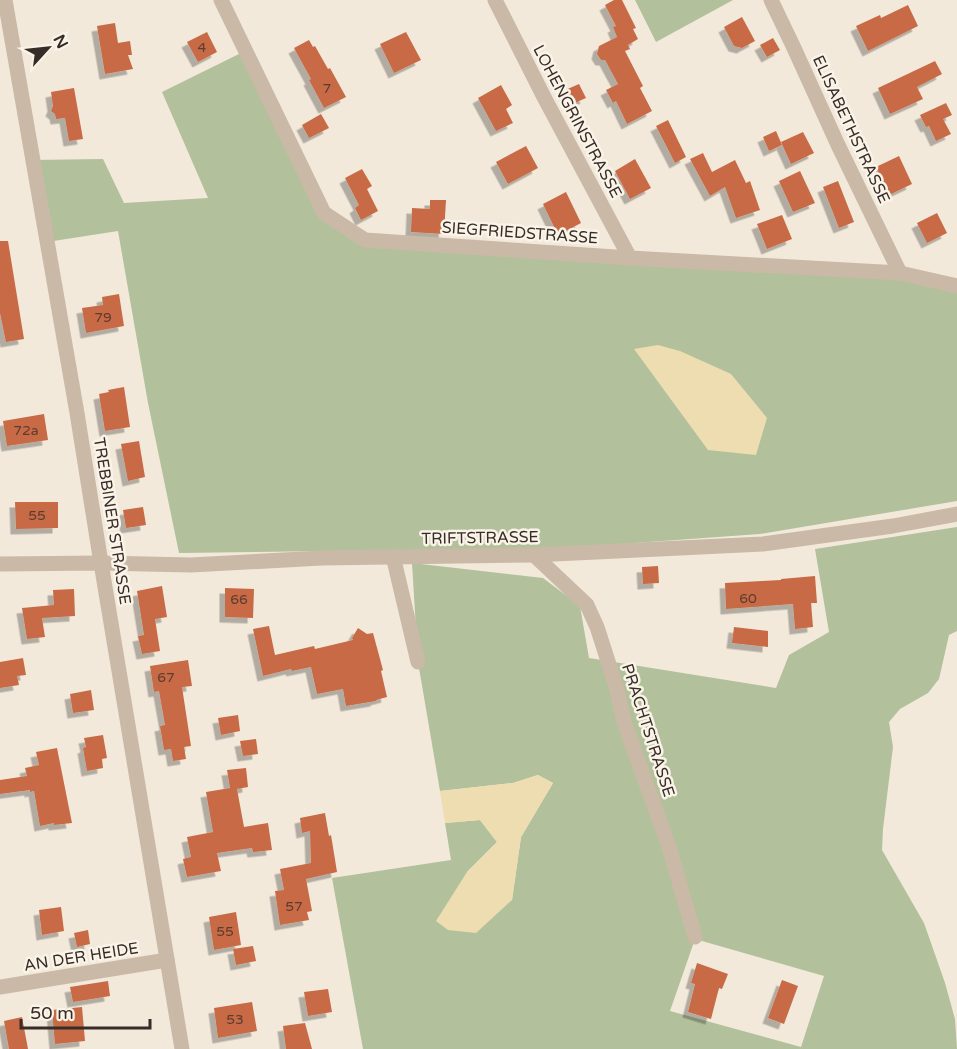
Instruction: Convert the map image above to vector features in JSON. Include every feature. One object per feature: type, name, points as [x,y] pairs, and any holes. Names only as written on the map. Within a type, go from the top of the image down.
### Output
[{"type":"street","name":"TREBBINER STRASSE","points":[[5,0],[77,413],[182,1049]]},
{"type":"street","name":"SIEGFRIEDSTRASSE","points":[[221,0],[324,213],[364,240],[900,273],[957,286]]},
{"type":"street","name":"LOHENGRINSTRASSE","points":[[495,0],[630,258]]},
{"type":"street","name":"ELISABETHSTRASSE","points":[[771,0],[900,273]]},
{"type":"street","name":"TRIFTSTRASSE","points":[[0,564],[191,565],[322,558],[534,555],[763,544],[893,526],[957,514]]},
{"type":"street","name":"PRACHTSTRASSE","points":[[534,555],[587,605],[597,627],[616,686],[624,722],[669,847],[695,937]]},
{"type":"street","points":[[393,556],[418,662]]},
{"type":"street","name":"AN DER HEIDE","points":[[0,987],[167,960]]},
{"type":"green space","points":[[635,0],[733,0],[656,42]]},
{"type":"green space","points":[[245,51],[324,213],[365,240],[900,273],[957,286],[957,501],[760,534],[537,550],[179,553],[148,403],[118,231],[47,242],[32,160],[103,159],[124,203],[208,198],[162,92]]},
{"type":"green space","points":[[957,527],[957,631],[949,635],[939,679],[928,693],[900,709],[889,722],[893,747],[882,850],[924,923],[955,1019],[957,1049],[363,1049],[332,878],[451,860],[445,823],[480,820],[497,842],[467,872],[512,900],[521,837],[553,783],[538,775],[513,783],[440,791],[418,662],[412,563],[543,578],[580,606],[589,658],[776,688],[789,655],[829,632],[815,549]],"holes":[[[695,939],[824,976],[801,1047],[670,1011]]]},
{"type":"sand","points":[[658,345],[680,351],[731,374],[767,418],[756,455],[708,450],[634,349]]},
{"type":"sand","points":[[538,775],[553,783],[521,837],[512,900],[476,933],[448,930],[436,921],[467,872],[497,842],[480,820],[445,823],[440,791],[513,783]]},
{"type":"building","points":[[614,0],[622,0],[636,28],[633,29],[638,39],[628,45],[630,49],[625,51],[643,86],[640,88],[652,111],[627,124],[616,101],[613,103],[606,90],[618,84],[605,60],[601,60],[597,54],[599,46],[617,37],[613,27],[616,26],[605,5]]},
{"type":"building","points":[[908,5],[918,26],[868,51],[856,26],[880,15],[881,18]]},
{"type":"building","points":[[742,17],[755,41],[742,48],[734,46],[724,27]]},
{"type":"building","points":[[115,23],[118,43],[130,41],[132,55],[128,55],[133,69],[105,74],[97,26]]},
{"type":"building","points":[[207,32],[217,52],[198,62],[187,42]]},
{"type":"building","points":[[406,32],[421,60],[394,73],[380,44]]},
{"type":"building","points":[[773,38],[780,50],[767,57],[760,45]]},
{"type":"building","points":[[309,40],[328,69],[330,68],[346,97],[324,108],[294,48]]},
{"type":"building","points":[[935,61],[942,74],[917,87],[923,99],[890,114],[878,88]]},
{"type":"building","points":[[579,84],[586,98],[570,105],[563,91]]},
{"type":"building","points":[[501,85],[512,105],[506,109],[513,123],[496,131],[478,98]]},
{"type":"building","points":[[74,88],[83,139],[69,141],[65,118],[56,119],[55,114],[51,111],[53,106],[51,92]]},
{"type":"building","points":[[946,103],[952,115],[943,119],[951,134],[936,141],[929,126],[926,127],[920,115]]},
{"type":"building","points":[[321,114],[329,128],[309,138],[302,125]]},
{"type":"building","points":[[668,120],[686,157],[675,163],[656,126]]},
{"type":"building","points":[[776,131],[782,145],[769,151],[763,137]]},
{"type":"building","points":[[803,132],[814,153],[791,164],[781,142]]},
{"type":"building","points":[[526,146],[538,168],[508,184],[496,162]]},
{"type":"building","points":[[703,153],[712,172],[735,160],[746,183],[750,181],[760,210],[736,218],[725,187],[710,196],[690,159]]},
{"type":"building","points":[[899,156],[912,184],[889,195],[876,167]]},
{"type":"building","points":[[635,159],[651,188],[630,199],[615,171]]},
{"type":"building","points":[[362,169],[372,186],[367,189],[378,211],[361,220],[355,208],[359,205],[345,178]]},
{"type":"building","points":[[800,171],[815,203],[793,212],[779,181]]},
{"type":"building","points":[[838,181],[854,222],[839,228],[823,187]]},
{"type":"building","points":[[566,192],[581,223],[558,235],[543,204]]},
{"type":"building","points":[[430,200],[446,200],[444,234],[411,232],[412,208],[430,209]]},
{"type":"building","points":[[937,213],[947,233],[927,243],[917,223]]},
{"type":"building","points":[[782,215],[792,239],[767,249],[757,224]]},
{"type":"building","points":[[0,241],[8,241],[24,339],[6,342],[0,313]]},
{"type":"building","points":[[119,294],[124,326],[86,333],[82,308],[103,305],[102,297]]},
{"type":"building","points":[[124,387],[130,427],[105,431],[99,394]]},
{"type":"building","points":[[44,414],[48,440],[7,446],[3,421]]},
{"type":"building","points":[[139,441],[145,477],[128,481],[121,444]]},
{"type":"building","points":[[15,502],[58,502],[58,528],[16,529]]},
{"type":"building","points":[[143,507],[146,525],[126,528],[123,510]]},
{"type":"building","points":[[658,566],[659,583],[643,584],[642,567]]},
{"type":"building","points":[[815,576],[817,603],[811,603],[813,627],[795,629],[793,604],[726,609],[725,583]]},
{"type":"building","points":[[162,586],[167,617],[155,619],[160,651],[142,654],[138,636],[144,635],[137,591]]},
{"type":"building","points":[[225,588],[254,589],[253,618],[225,617]]},
{"type":"building","points":[[74,589],[75,616],[42,618],[45,637],[27,639],[22,608],[54,605],[53,590]]},
{"type":"building","points":[[269,626],[275,655],[353,640],[358,628],[367,634],[373,633],[383,670],[381,671],[387,697],[346,706],[343,689],[317,694],[311,667],[263,676],[253,629]]},
{"type":"building","points":[[734,627],[768,631],[768,647],[732,643]]},
{"type":"building","points":[[23,658],[26,675],[17,676],[19,685],[0,688],[0,662]]},
{"type":"building","points":[[188,660],[192,686],[182,687],[191,746],[184,747],[186,759],[173,761],[171,749],[164,750],[160,726],[165,725],[159,691],[154,692],[150,666]]},
{"type":"building","points":[[91,690],[94,710],[73,713],[70,694]]},
{"type":"building","points":[[238,715],[240,731],[221,735],[218,718]]},
{"type":"building","points":[[103,735],[107,758],[102,759],[103,768],[87,771],[83,748],[86,747],[84,738]]},
{"type":"building","points":[[256,739],[258,754],[243,756],[240,741]]},
{"type":"building","points":[[57,748],[72,823],[40,826],[34,791],[0,794],[0,780],[27,776],[25,768],[39,765],[36,752]]},
{"type":"building","points":[[246,768],[248,787],[237,789],[244,827],[268,823],[272,850],[253,852],[252,848],[217,853],[221,871],[187,877],[183,859],[191,857],[187,837],[213,832],[206,792],[230,788],[227,770]]},
{"type":"building","points":[[325,813],[337,872],[306,879],[312,911],[307,912],[309,920],[280,925],[275,891],[284,890],[280,869],[311,863],[310,831],[302,833],[300,818]]},
{"type":"building","points":[[61,907],[64,931],[42,935],[39,910]]},
{"type":"building","points":[[236,912],[241,945],[214,950],[209,917]]},
{"type":"building","points":[[88,930],[90,944],[77,947],[74,933]]},
{"type":"building","points":[[253,946],[256,961],[236,965],[233,949]]},
{"type":"building","points":[[697,963],[728,974],[722,989],[719,988],[711,1019],[688,1012],[695,984],[691,983]]},
{"type":"building","points":[[782,980],[798,986],[784,1024],[768,1018]]},
{"type":"building","points":[[108,981],[110,996],[73,1002],[70,987]]},
{"type":"building","points":[[328,989],[332,1012],[308,1016],[304,992]]},
{"type":"building","points":[[252,1002],[257,1031],[218,1038],[214,1008]]},
{"type":"building","points":[[82,1007],[85,1041],[55,1044],[52,1010]]},
{"type":"building","points":[[22,1017],[28,1049],[9,1049],[4,1021]]},
{"type":"building","points":[[305,1023],[312,1049],[286,1049],[283,1026]]}]
